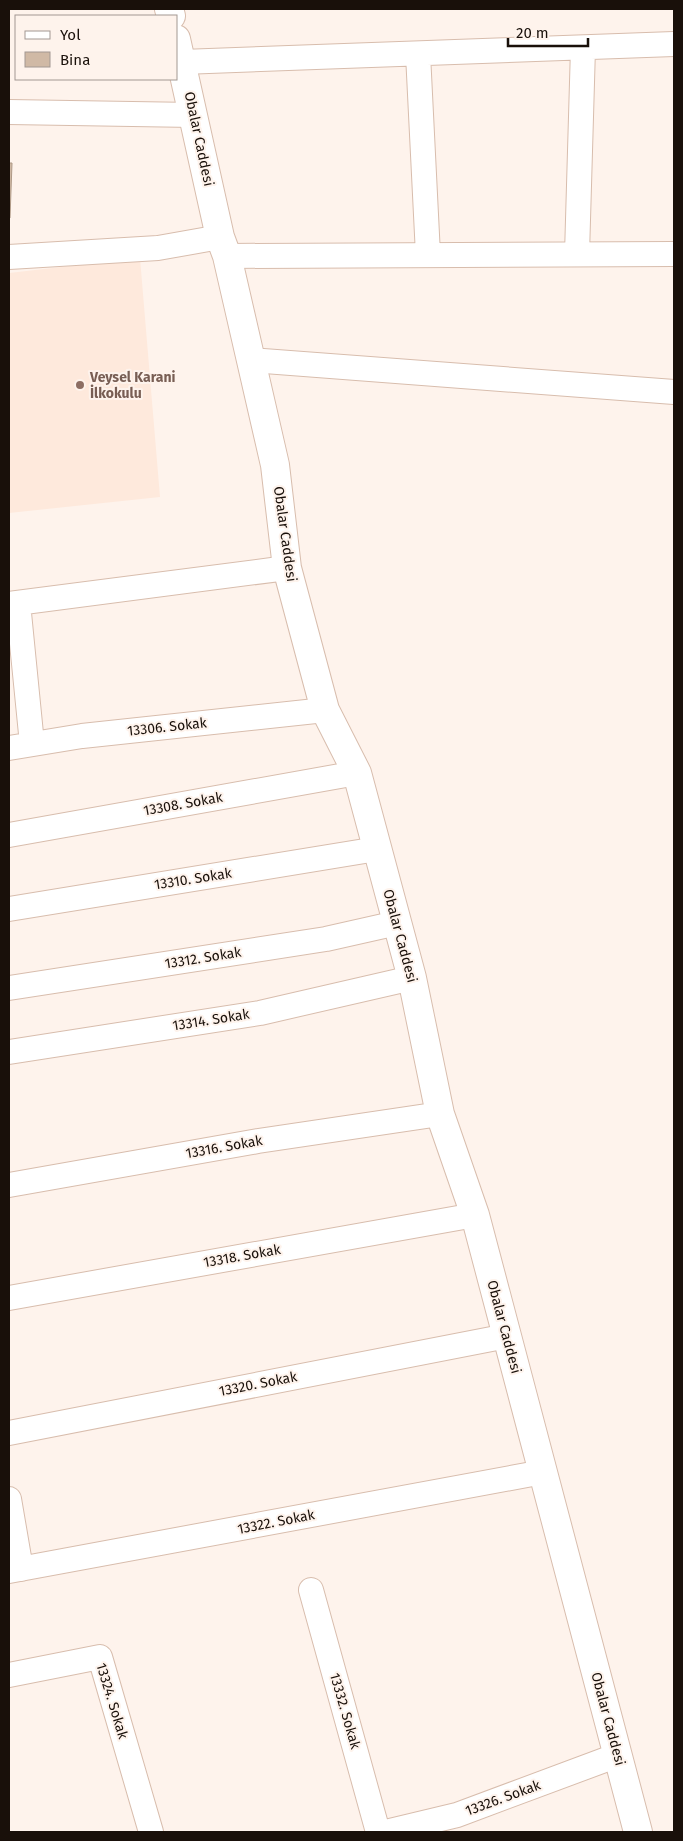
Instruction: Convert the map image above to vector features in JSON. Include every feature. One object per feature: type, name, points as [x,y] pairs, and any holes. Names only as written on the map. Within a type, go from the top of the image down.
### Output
[{"type":"main road","name":"Obalar Caddesi","points":[[179,51],[275,465],[287,568],[325,710],[357,773],[412,978],[440,1114],[475,1215],[638,1832]]},
{"type":"street","points":[[179,51],[418,54],[674,44]]},
{"type":"street","points":[[577,254],[583,48]]},
{"type":"street","points":[[418,54],[428,255]]},
{"type":"street","points":[[9,112],[194,115]]},
{"type":"street","points":[[9,257],[224,246],[428,255],[674,254]]},
{"type":"street","points":[[251,360],[674,392]]},
{"type":"street","points":[[32,744],[13,604],[287,568]]},
{"type":"street","name":"13306. Sokak","points":[[9,748],[82,736],[325,710]]},
{"type":"street","name":"13308. Sokak","points":[[9,835],[357,773]]},
{"type":"street","name":"13310. Sokak","points":[[9,909],[377,849]]},
{"type":"street","name":"13312. Sokak","points":[[9,988],[326,939],[397,923]]},
{"type":"street","name":"13314. Sokak","points":[[9,1052],[260,1013],[412,978]]},
{"type":"street","name":"13316. Sokak","points":[[9,1185],[258,1141],[440,1114]]},
{"type":"street","name":"13318. Sokak","points":[[9,1298],[475,1215]]},
{"type":"street","name":"13320. Sokak","points":[[9,1433],[506,1336]]},
{"type":"street","name":"13322. Sokak","points":[[15,1570],[543,1472]]},
{"type":"street","points":[[9,1499],[15,1570]]},
{"type":"street","name":"13332. Sokak","points":[[311,1590],[378,1832]]},
{"type":"street","name":"13324. Sokak","points":[[9,1675],[100,1657],[151,1832]]},
{"type":"street","name":"13326. Sokak","points":[[386,1832],[457,1815],[618,1755]]},
{"type":"shaded area","name":"Veysel Karani İlkokulu","points":[[140,258],[160,497],[9,513],[9,273]]},
{"type":"building","points":[[9,163],[12,163],[10,218],[9,217]]},
{"type":"place","name":"Veysel Karani İlkokulu","points":[[80,385]]}]
